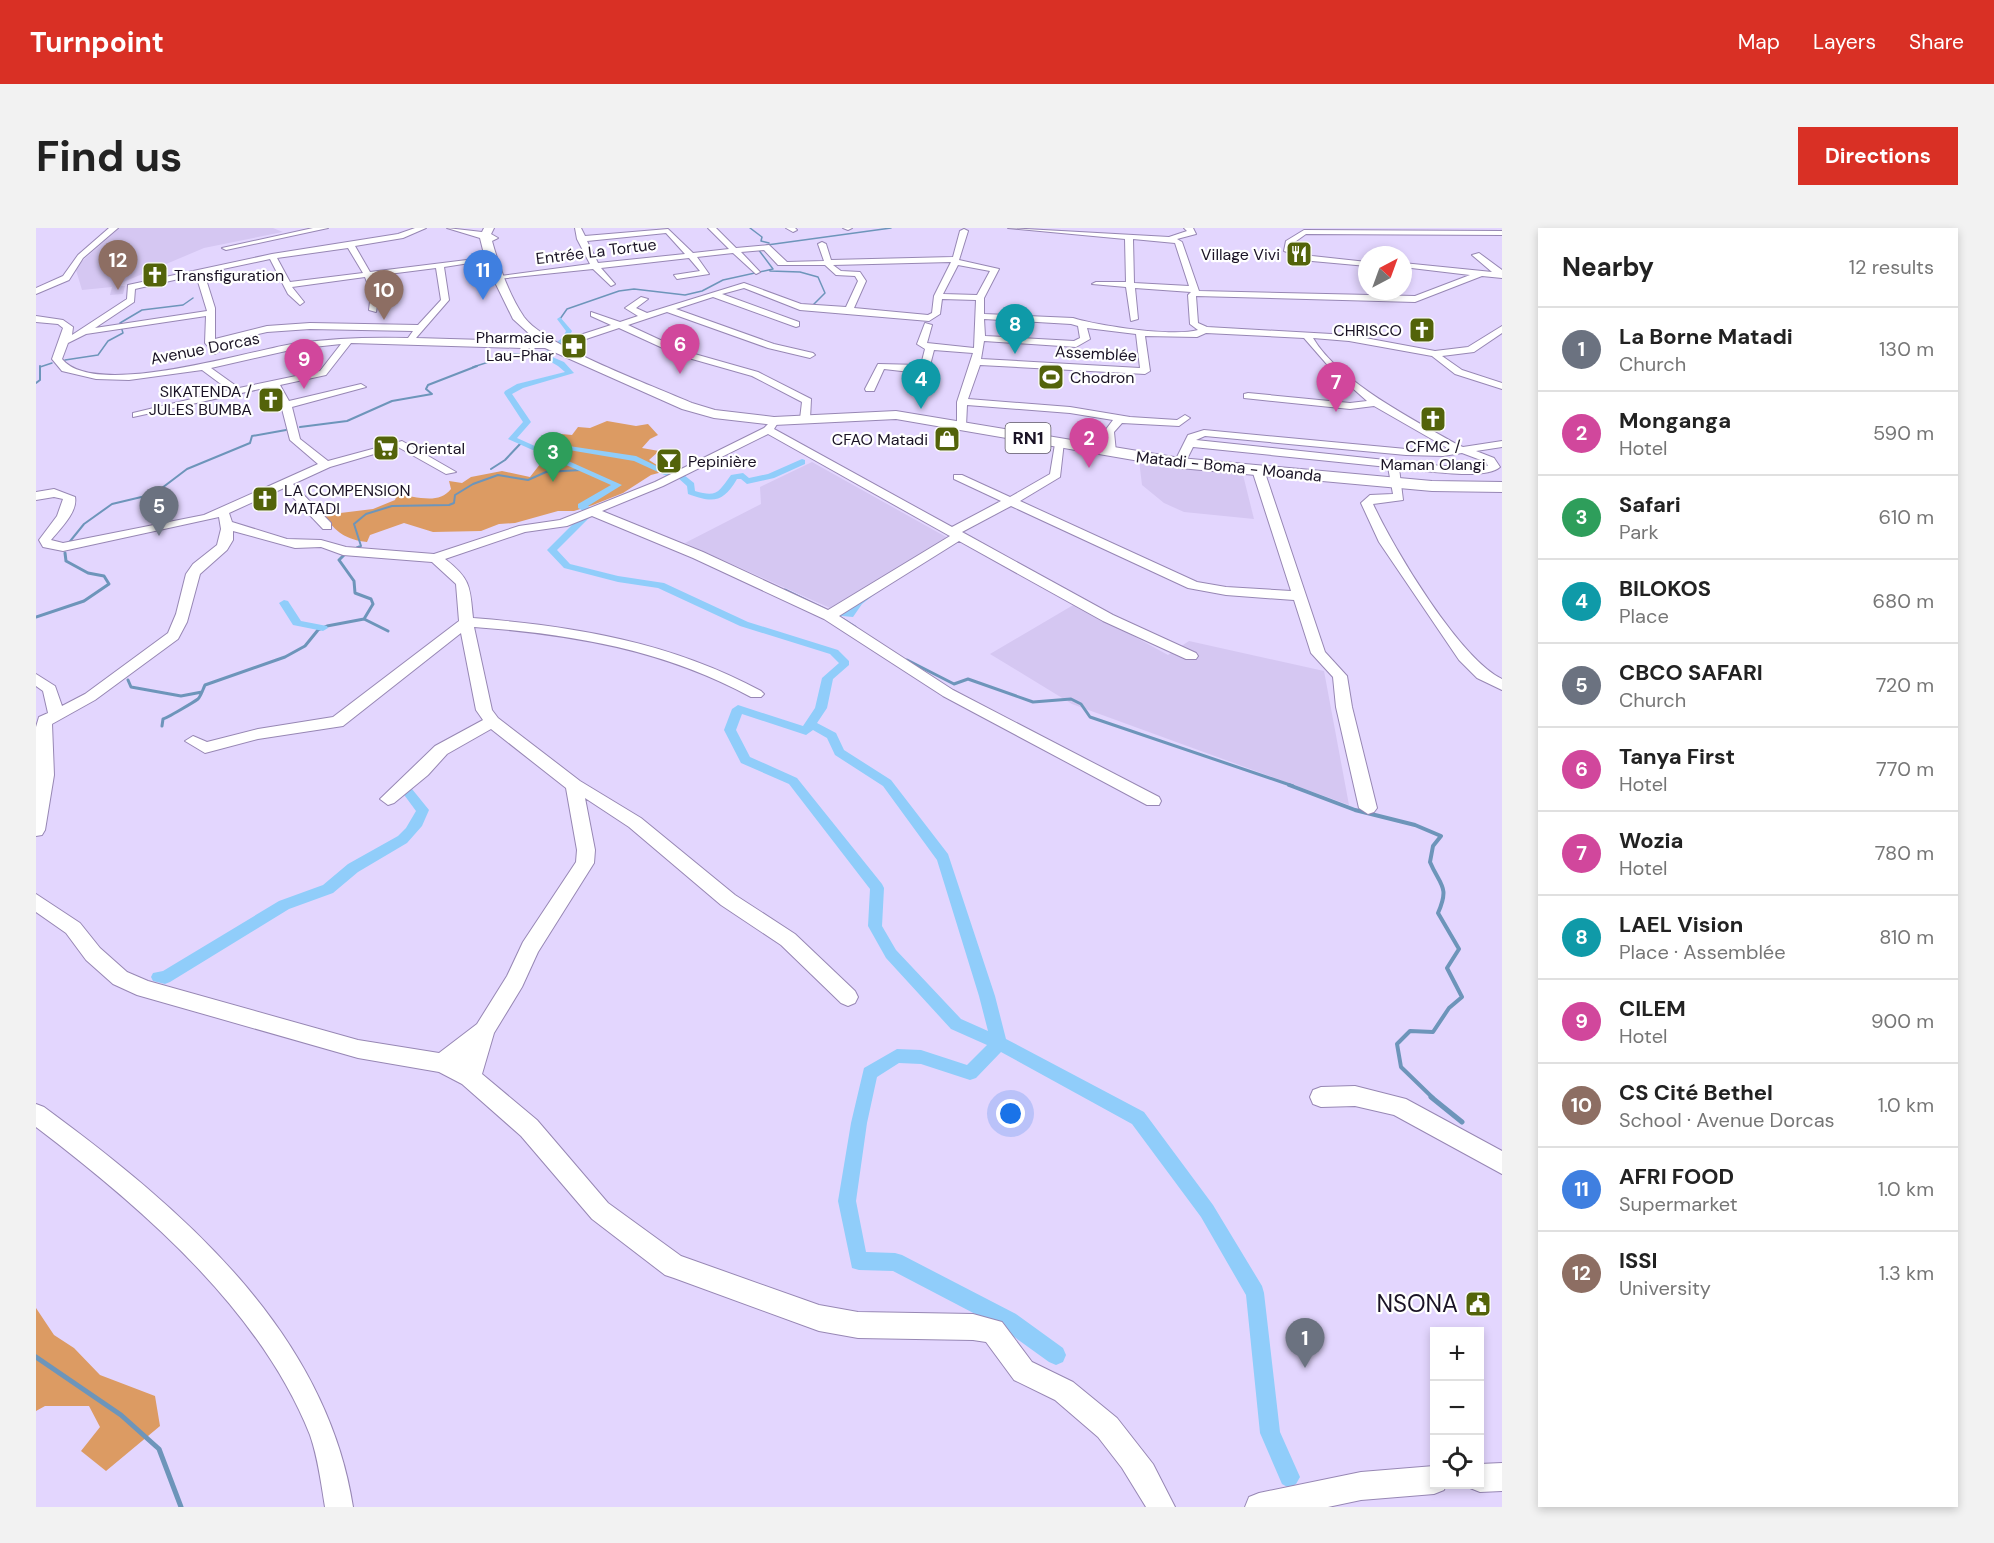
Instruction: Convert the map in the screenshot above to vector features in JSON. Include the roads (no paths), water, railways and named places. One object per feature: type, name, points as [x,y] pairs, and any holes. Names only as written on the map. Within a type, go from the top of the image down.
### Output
[{"type":"highway","points":[[452,228],[489,239]]},
{"type":"highway","name":"Matadi - Boma - Moanda","points":[[489,239],[497,277],[519,319],[550,345],[687,406],[714,414],[771,425],[804,419],[896,415],[1180,463],[1432,486],[1502,487]]},
{"type":"street","points":[[36,291],[61,281],[78,258],[114,228]]},
{"type":"street","points":[[226,248],[324,228]]},
{"type":"street","points":[[577,228],[594,266],[611,284]]},
{"type":"street","points":[[712,228],[756,272]]},
{"type":"street","points":[[1012,228],[1129,236],[1178,242],[1196,291]]},
{"type":"street","points":[[1171,240],[1177,235],[1193,232],[1188,228]]},
{"type":"street","points":[[1317,228],[1328,232]]},
{"type":"street","points":[[62,343],[82,333],[131,300],[131,287],[200,275],[272,256],[350,246],[419,229]]},
{"type":"street","points":[[580,239],[668,231],[706,272],[676,277]]},
{"type":"street","points":[[567,351],[583,337],[744,285],[800,307],[933,317],[938,296],[954,264],[964,231]]},
{"type":"street","points":[[1358,263],[1319,259],[1287,250],[1289,243],[1298,234],[1328,232],[1502,233]]},
{"type":"street","points":[[623,235],[630,243]]},
{"type":"street","points":[[1129,236],[1130,285],[1134,319]]},
{"type":"street","points":[[286,285],[439,264],[489,239]]},
{"type":"street","points":[[822,244],[826,262],[839,273],[869,273]]},
{"type":"street","points":[[350,246],[376,289],[377,300],[373,310]]},
{"type":"street","name":"Entrée La Tortue","points":[[497,277],[766,247],[783,264],[826,262]]},
{"type":"street","points":[[637,252],[644,260]]},
{"type":"street","points":[[1476,255],[1492,270],[1502,274]]},
{"type":"street","points":[[272,256],[286,285],[300,302]]},
{"type":"street","points":[[826,262],[954,264],[995,269],[980,298],[980,338],[976,362],[962,402],[961,426]]},
{"type":"street","points":[[407,342],[445,300],[439,264]]},
{"type":"street","points":[[940,270],[954,264]]},
{"type":"street","points":[[1412,266],[1502,274]]},
{"type":"street","points":[[266,269],[278,267]]},
{"type":"street","points":[[200,275],[244,272]]},
{"type":"street","points":[[1096,284],[1196,291],[1415,299],[1423,298],[1453,283],[1483,273]]},
{"type":"street","points":[[849,310],[861,285],[857,274]]},
{"type":"street","points":[[200,275],[211,307],[210,343],[222,362]]},
{"type":"street","points":[[36,285],[61,281]]},
{"type":"street","points":[[1196,291],[1192,295],[1194,324],[1205,330]]},
{"type":"street","points":[[713,294],[796,324]]},
{"type":"street","points":[[938,296],[980,298]]},
{"type":"street","points":[[644,299],[629,308],[648,317]]},
{"type":"street","points":[[670,310],[771,346],[810,355]]},
{"type":"street","points":[[82,333],[210,313]]},
{"type":"street","points":[[594,314],[681,353],[755,374],[802,397],[807,404],[804,419]]},
{"type":"street","points":[[980,316],[1073,321],[1082,325],[1144,332]]},
{"type":"street","points":[[36,319],[60,322]]},
{"type":"street","points":[[36,331],[60,322]]},
{"type":"street","name":"Avenue Dorcas","points":[[60,322],[69,330],[57,359],[65,369],[132,376],[202,366],[290,346],[347,342],[550,345]]},
{"type":"street","points":[[928,325],[922,344],[978,351]]},
{"type":"street","points":[[980,338],[1076,344],[1085,339],[1082,325]]},
{"type":"street","points":[[210,343],[267,329],[310,326],[420,328]]},
{"type":"street","points":[[1435,354],[1471,350],[1502,328]]},
{"type":"street","name":"Assemblée","points":[[976,362],[1145,371],[1140,333],[1197,334],[1205,330],[1349,338],[1435,354]]},
{"type":"street","points":[[1191,443],[1393,465],[1474,470],[1494,467],[1490,460],[1464,451],[1376,403],[1335,367],[1310,342],[1307,335]]},
{"type":"street","points":[[137,415],[325,372],[347,342]]},
{"type":"street","points":[[870,389],[880,366],[919,370],[926,367],[930,346]]},
{"type":"street","points":[[1435,354],[1455,373],[1483,377],[1502,386]]},
{"type":"street","points":[[202,366],[237,391]]},
{"type":"street","points":[[276,383],[274,387],[286,405],[295,441],[326,465]]},
{"type":"street","points":[[286,405],[361,387]]},
{"type":"street","points":[[1248,396],[1350,406],[1376,403]]},
{"type":"street","points":[[962,402],[1070,410],[1126,419],[1179,423],[1185,418]]},
{"type":"street","points":[[1110,452],[1109,432],[1119,420],[1126,419]]},
{"type":"street","points":[[228,525],[288,544],[316,542],[330,544],[343,551],[435,558],[513,532],[563,522],[591,511],[659,484],[771,425],[955,534],[1108,618],[1191,656]]},
{"type":"street","points":[[1180,463],[1192,437],[1204,433],[1406,452],[1464,451],[1502,444]]},
{"type":"street","points":[[36,496],[54,493],[69,497],[70,502],[63,517],[45,540],[46,544],[53,547],[182,524],[223,510],[326,465],[400,444],[450,472]]},
{"type":"street","points":[[830,616],[955,534],[1056,475],[1060,444]]},
{"type":"street","points":[[1393,465],[1398,482],[1397,498],[1374,498],[1369,499],[1367,503],[1384,542],[1464,657],[1482,675],[1502,685]]},
{"type":"street","points":[[1258,470],[1318,652],[1340,676],[1344,707],[1368,808]]},
{"type":"street","points":[[958,477],[1193,585],[1226,591],[1298,596]]},
{"type":"street","points":[[286,483],[327,526]]},
{"type":"street","points":[[36,830],[46,775],[43,732],[45,720],[90,697],[178,630],[194,571],[220,552],[228,525],[223,510]]},
{"type":"street","points":[[591,511],[698,555],[830,616],[948,693],[1153,801]]},
{"type":"street","points":[[435,558],[459,574],[464,582],[466,622],[484,710],[492,722],[574,785],[610,804],[730,901],[769,925],[798,948],[833,986],[848,997]]},
{"type":"street","points":[[193,741],[205,748],[258,734],[337,722],[466,622],[527,626],[664,652],[732,680],[756,694]]},
{"type":"street","points":[[36,679],[47,685],[56,714]]},
{"type":"street","points":[[51,696],[90,697]]},
{"type":"street","points":[[388,799],[422,771],[441,750],[492,722]]},
{"type":"street","points":[[470,1077],[484,1029],[515,981],[530,948],[585,863],[586,850],[574,785]]},
{"type":"street","points":[[36,901],[48,912],[73,928],[93,954],[120,978],[144,989],[306,1033],[331,1043],[442,1063],[470,1077],[529,1128],[600,1210],[674,1266],[819,1318],[858,1325],[973,1327],[993,1331],[1024,1372],[1043,1379],[1089,1409],[1119,1444],[1154,1492],[1161,1507]]},
{"type":"street","points":[[442,1063],[484,1029]]},
{"type":"street","points":[[1321,1097],[1355,1096],[1398,1106],[1502,1163]]},
{"type":"street","points":[[36,1114],[105,1164],[243,1300],[282,1356],[321,1428],[334,1469],[339,1507]]},
{"type":"street","points":[[1484,1478],[1502,1477]]},
{"type":"street","points":[[1259,1507],[1361,1486],[1430,1480]]},
{"type":"waterway","points":[[750,228],[762,237],[761,241],[769,243]]},
{"type":"waterway","points":[[560,319],[567,309],[619,291],[634,289],[685,295],[702,291],[723,280],[773,269],[758,249],[767,245],[891,228]]},
{"type":"waterway","points":[[770,271],[800,272],[818,277],[825,293],[811,307]]},
{"type":"waterway","points":[[65,360],[98,355],[108,341],[123,333],[120,323],[142,310],[183,305],[193,298]]},
{"type":"waterway","points":[[560,319],[569,331],[566,338],[545,356],[561,364],[570,373],[520,386],[508,393],[527,422],[512,439],[618,485],[581,506],[591,511],[552,550],[567,566],[618,579],[660,585],[744,624],[834,652],[845,663],[828,678],[821,708],[806,731],[738,709],[730,730],[745,760],[793,781],[877,888],[875,926],[891,954],[956,1024],[999,1043]]},
{"type":"waterway","points":[[473,367],[514,354],[545,356]]},
{"type":"waterway","points":[[40,367],[52,363]]},
{"type":"waterway","points":[[300,427],[347,421],[392,401],[432,394],[426,389],[428,385],[477,366]]},
{"type":"waterway","points":[[36,383],[40,380],[40,367]]},
{"type":"waterway","points":[[67,545],[84,524],[112,504],[154,494],[187,469],[250,443],[252,436],[286,430]]},
{"type":"waterway","points":[[491,469],[505,460],[521,443]]},
{"type":"waterway","points":[[545,444],[636,459],[669,474]]},
{"type":"waterway","points":[[681,477],[691,485],[691,492],[704,496],[718,496],[726,491],[734,477],[743,476],[747,481],[771,476],[802,462]]},
{"type":"waterway","points":[[356,548],[361,546],[354,524],[366,514],[392,506],[449,505],[454,503],[455,495],[473,484],[498,475],[528,480],[546,472],[581,470]]},
{"type":"waterway","points":[[603,512],[635,525]]},
{"type":"waterway","points":[[353,550],[359,547]]},
{"type":"waterway","points":[[36,617],[84,601],[109,584],[104,576],[88,573],[66,561],[65,553]]},
{"type":"waterway","points":[[346,553],[339,560],[354,581],[355,593],[371,599],[373,604],[364,619]]},
{"type":"waterway","points":[[785,590],[824,609]]},
{"type":"waterway","points":[[831,612],[849,615],[858,602],[870,594]]},
{"type":"waterway","points":[[284,603],[297,623],[323,628]]},
{"type":"waterway","points":[[836,615],[855,627]]},
{"type":"waterway","points":[[202,692],[205,685],[285,657],[305,646],[318,630],[364,619]]},
{"type":"waterway","points":[[364,619],[388,631]]},
{"type":"waterway","points":[[907,660],[954,684],[968,679],[1033,702],[1071,699],[1081,704],[1090,717],[1293,786]]},
{"type":"waterway","points":[[128,680],[131,687],[181,696],[202,692]]},
{"type":"waterway","points":[[162,726],[163,719],[198,699],[202,692]]},
{"type":"waterway","points":[[811,724],[832,736],[839,752],[887,783],[943,858],[987,996],[999,1043]]},
{"type":"waterway","points":[[1289,785],[1355,810],[1415,825],[1441,836],[1433,846],[1430,862],[1443,891],[1442,904],[1438,913],[1459,949],[1447,968],[1462,997],[1449,1008],[1433,1032],[1410,1031],[1397,1044],[1401,1067],[1433,1098]]},
{"type":"waterway","points":[[158,977],[165,978],[284,905],[324,891],[353,868],[394,845],[410,832],[423,810],[408,792]]},
{"type":"waterway","points":[[999,1043],[1138,1118],[1207,1211],[1255,1293],[1270,1433],[1289,1477]]},
{"type":"waterway","points":[[999,1043],[970,1073],[921,1057],[897,1056],[870,1073],[859,1123],[847,1201],[859,1261],[895,1262],[1009,1321],[1056,1355]]},
{"type":"waterway","points":[[1431,1097],[1462,1122]]},
{"type":"waterway","points":[[36,1357],[121,1415],[159,1449],[181,1507]]},
{"type":"place","name":"Village Vivi","points":[[1299,254]]},
{"type":"place","name":"Transfiguration","points":[[155,275]]},
{"type":"place","name":"ISSI","points":[[118,290]]},
{"type":"place","name":"AFRI FOOD","points":[[483,300]]},
{"type":"place","name":"CS Cité Bethel","points":[[384,320]]},
{"type":"place","name":"CHRISCO","points":[[1422,330]]},
{"type":"place","name":"Pharmacie Lau-Phar","points":[[574,346]]},
{"type":"place","name":"LAEL Vision","points":[[1015,354]]},
{"type":"place","name":"Tanya First","points":[[680,374]]},
{"type":"place","name":"Chodron","points":[[1051,377]]},
{"type":"place","name":"CILEM","points":[[304,389]]},
{"type":"place","name":"SIKATENDA / JULES BUMBA","points":[[271,400]]},
{"type":"place","name":"BILOKOS","points":[[921,409]]},
{"type":"place","name":"Wozia","points":[[1336,412]]},
{"type":"place","name":"CFMC / Maman Olangi","points":[[1433,419]]},
{"type":"place","name":"CFAO Matadi","points":[[947,439]]},
{"type":"place","name":"Oriental","points":[[386,448]]},
{"type":"place","name":"Pepinière","points":[[669,461]]},
{"type":"place","name":"Monganga","points":[[1089,468]]},
{"type":"place","name":"Safari","points":[[553,482]]},
{"type":"place","name":"LA COMPENSION MATADI","points":[[265,499]]},
{"type":"place","name":"CBCO SAFARI","points":[[159,536]]},
{"type":"place","name":"NSONA","points":[[1478,1304]]},
{"type":"place","name":"La Borne Matadi","points":[[1305,1368]]}]
